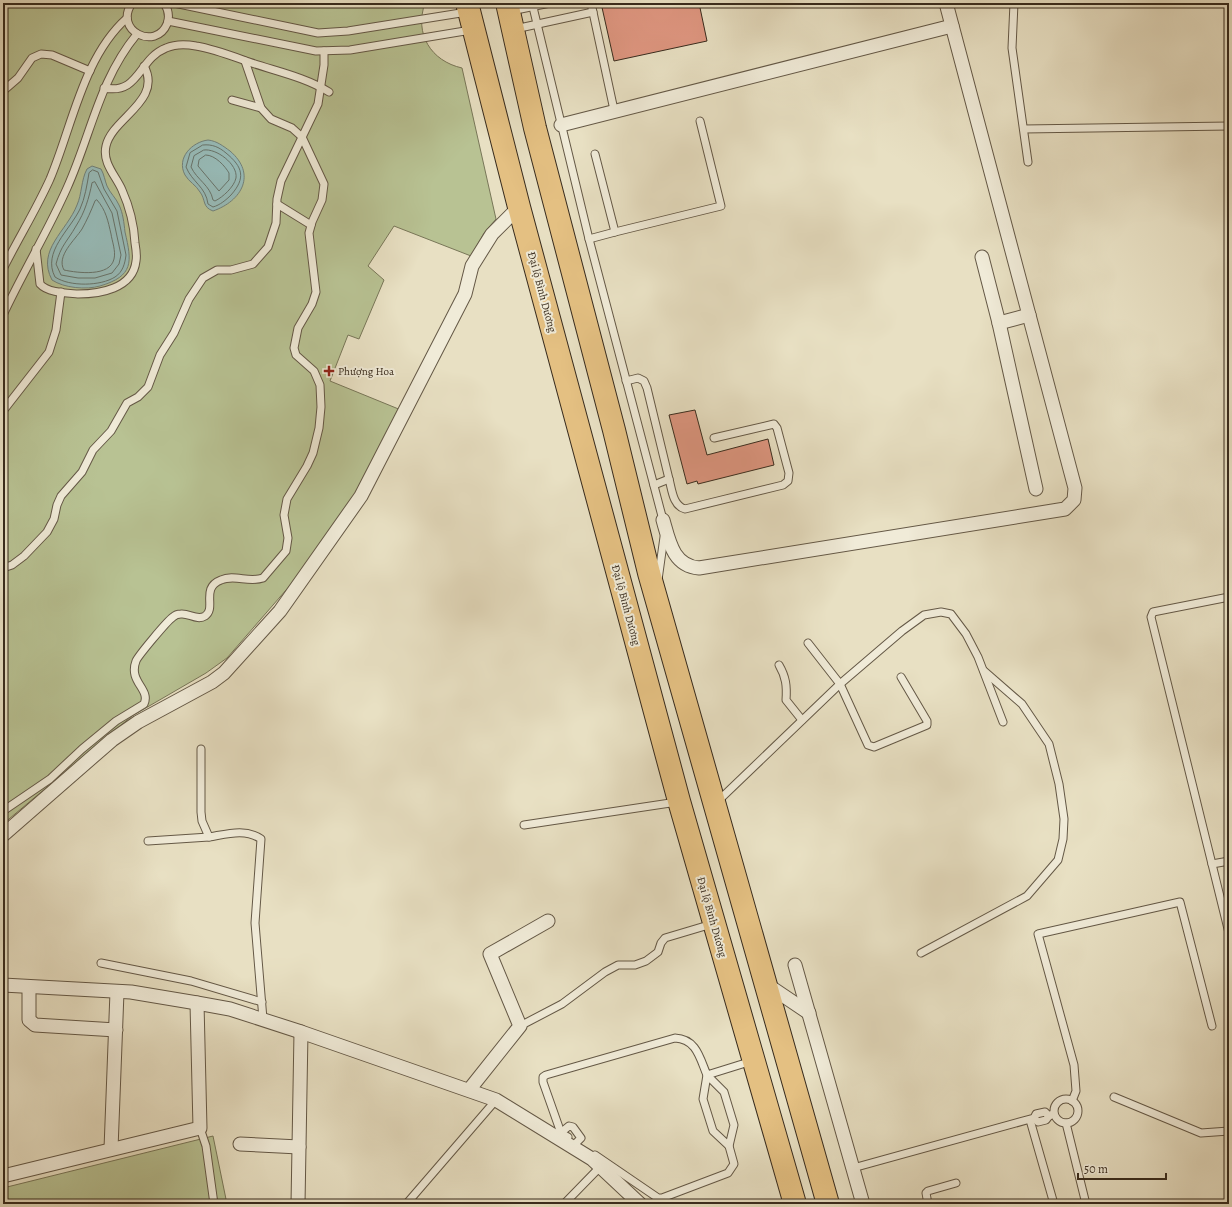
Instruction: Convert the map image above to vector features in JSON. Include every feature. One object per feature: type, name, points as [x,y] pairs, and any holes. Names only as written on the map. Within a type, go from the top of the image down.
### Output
[{"type":"highway","name":"Đại lộ Bình Dương","points":[[470,15],[519,207],[679,801],[795,1204]]},
{"type":"highway","points":[[510,15],[535,128],[657,602],[828,1204]]},
{"type":"street","points":[[663,522],[674,554],[685,564],[699,568],[1065,509],[1070,506],[1076,495],[946,3]]},
{"type":"street","points":[[561,125],[614,110],[952,26]]},
{"type":"street","points":[[3,835],[112,740],[138,722],[212,682],[224,673],[280,611],[361,496],[465,294],[472,266],[492,234],[519,207]]},
{"type":"street","points":[[982,257],[999,323],[1036,489]]},
{"type":"street","points":[[999,323],[1029,315]]},
{"type":"street","points":[[469,1090],[520,1026],[490,954],[548,921]]},
{"type":"street","points":[[795,965],[863,1204]]},
{"type":"street","points":[[764,983],[809,1013]]},
{"type":"street","points":[[3,985],[117,992],[197,1003],[230,1009],[302,1032],[496,1100],[574,1145],[601,1166],[640,1204]]},
{"type":"street","points":[[29,987],[30,1020],[36,1025],[116,1030]]},
{"type":"street","points":[[111,1149],[117,992]]},
{"type":"street","points":[[3,1176],[200,1128],[197,1003]]},
{"type":"street","points":[[298,1204],[302,1032]]},
{"type":"street","points":[[240,1144],[299,1147]]},
{"type":"lane","points":[[132,3],[127,12],[130,27],[137,34],[148,37],[159,34],[166,26],[168,21],[168,12],[164,3]]},
{"type":"lane","points":[[174,3],[318,33],[348,31],[470,15]]},
{"type":"lane","points":[[510,15],[533,5],[549,3]]},
{"type":"lane","points":[[591,3],[614,110]]},
{"type":"lane","points":[[1014,3],[1012,48],[1028,162]]},
{"type":"lane","points":[[533,5],[589,239],[663,522],[663,555],[659,576],[657,602]]},
{"type":"lane","points":[[510,15],[537,24],[593,12]]},
{"type":"lane","points":[[168,21],[229,32],[303,50],[324,51],[350,50],[470,15]]},
{"type":"lane","points":[[3,269],[49,180],[90,71],[109,39],[127,18]]},
{"type":"lane","points":[[3,315],[67,188],[104,88],[118,61],[137,34]]},
{"type":"lane","points":[[104,88],[116,89],[128,85],[138,76],[154,54],[176,46],[203,47],[321,88],[328,92]]},
{"type":"lane","points":[[3,568],[12,565],[24,556],[47,532],[54,519],[56,505],[61,496],[82,472],[93,450],[111,431],[127,403],[138,397],[148,387],[160,355],[174,333],[189,299],[203,278],[216,270],[231,270],[253,264],[263,253],[274,231],[281,181],[315,112],[321,88],[324,51]]},
{"type":"lane","points":[[3,91],[18,78],[32,58],[41,54],[52,55],[90,71]]},
{"type":"lane","points":[[3,811],[50,779],[82,749],[110,726],[144,704],[145,695],[134,674],[136,662],[141,652],[172,617],[181,614],[198,618],[205,616],[210,609],[209,592],[214,584],[228,578],[247,581],[263,578],[286,551],[288,538],[284,520],[287,499],[313,453],[317,438],[321,407],[321,392],[318,378],[308,365],[296,355],[294,348],[298,328],[309,310],[316,292],[309,239],[311,225],[322,200],[324,184],[302,137],[292,128],[271,119],[261,108],[245,61]]},
{"type":"lane","points":[[36,249],[40,284],[46,288],[61,292],[78,294],[115,288],[126,281],[134,270],[136,256],[133,220],[123,192],[106,160],[106,147],[110,137],[144,96],[147,86],[144,66]]},
{"type":"lane","points":[[232,100],[261,108]]},
{"type":"lane","points":[[589,239],[721,206],[700,121]]},
{"type":"lane","points":[[1024,129],[1229,126]]},
{"type":"lane","points":[[595,154],[615,232]]},
{"type":"lane","points":[[277,204],[311,225]]},
{"type":"lane","points":[[3,411],[49,352],[54,338],[61,292]]},
{"type":"lane","points":[[626,381],[638,378],[645,384],[675,502],[680,508],[685,509],[783,485],[788,481],[788,474],[777,428],[774,424],[714,438]]},
{"type":"lane","points":[[654,485],[669,479]]},
{"type":"lane","points":[[1229,597],[1153,612],[1151,617],[1229,933]]},
{"type":"lane","points":[[715,803],[840,684],[902,631],[924,615],[941,612],[951,614],[966,634],[983,669],[1003,722]]},
{"type":"lane","points":[[808,643],[840,684],[868,745],[874,747],[927,726],[927,721],[901,677]]},
{"type":"lane","points":[[780,665],[785,674],[787,687],[786,700],[802,720]]},
{"type":"lane","points":[[921,953],[1027,896],[1058,860],[1063,839],[1063,812],[1059,784],[1049,744],[1022,704],[983,669]]},
{"type":"lane","points":[[200,749],[201,812],[202,821],[209,837]]},
{"type":"lane","points":[[524,826],[679,801]]},
{"type":"lane","points":[[148,841],[209,837],[240,832],[253,834],[261,839],[255,923],[263,1019]]},
{"type":"lane","points":[[1212,864],[1229,861]]},
{"type":"lane","points":[[1072,1101],[1076,1091],[1077,1078],[1038,934],[1180,902],[1212,1026]]},
{"type":"lane","points":[[520,1026],[562,1004],[605,972],[618,965],[636,965],[646,961],[658,952],[661,943],[665,938],[714,923]]},
{"type":"lane","points":[[102,963],[191,981],[262,1002]]},
{"type":"lane","points":[[559,1135],[543,1082],[543,1078],[546,1075],[678,1038],[695,1046],[707,1075],[724,1092],[734,1125],[729,1146],[734,1164],[728,1173],[662,1198],[658,1198],[574,1145]]},
{"type":"lane","points":[[707,1075],[754,1060]]},
{"type":"lane","points":[[707,1075],[703,1099],[713,1131],[729,1146]]},
{"type":"lane","points":[[1114,1097],[1201,1133],[1229,1131]]},
{"type":"lane","points":[[853,1168],[1032,1119],[1036,1114],[1045,1112],[1052,1115],[1059,1121],[1066,1123],[1073,1121],[1078,1114],[1077,1107],[1069,1099],[1060,1100],[1055,1106],[1052,1115]]},
{"type":"lane","points":[[408,1202],[496,1100]]},
{"type":"lane","points":[[1032,1119],[1054,1204]]},
{"type":"lane","points":[[1066,1123],[1086,1204]]},
{"type":"lane","points":[[200,1128],[206,1146],[214,1204]]},
{"type":"lane","points":[[564,1204],[601,1166]]},
{"type":"lane","points":[[928,1204],[926,1194],[928,1191],[956,1183]]},
{"type":"green space","points":[[3,3],[425,3],[422,14],[422,25],[428,44],[434,53],[442,59],[462,68],[496,219],[484,233],[471,256],[394,226],[368,266],[384,280],[359,339],[348,335],[330,381],[401,410],[350,502],[293,582],[227,658],[206,673],[132,716],[3,824]]},
{"type":"green space","points":[[213,1136],[227,1204],[3,1204],[3,1188]]},
{"type":"water","points":[[208,140],[217,143],[230,151],[238,160],[243,169],[244,177],[238,194],[232,201],[213,211],[207,207],[197,187],[185,175],[183,169],[184,157],[191,147],[202,141]]},
{"type":"water","points":[[92,166],[101,169],[108,189],[120,208],[129,252],[129,260],[125,272],[119,278],[100,286],[75,288],[52,280],[48,269],[48,259],[50,250],[77,205],[87,169]]},
{"type":"building","points":[[601,3],[699,3],[707,41],[614,61]]},
{"type":"building","points":[[695,410],[707,455],[768,439],[774,465],[698,484],[697,481],[687,484],[669,415]]},
{"type":"place","name":"Phượng Hoa","points":[[329,371]]}]
